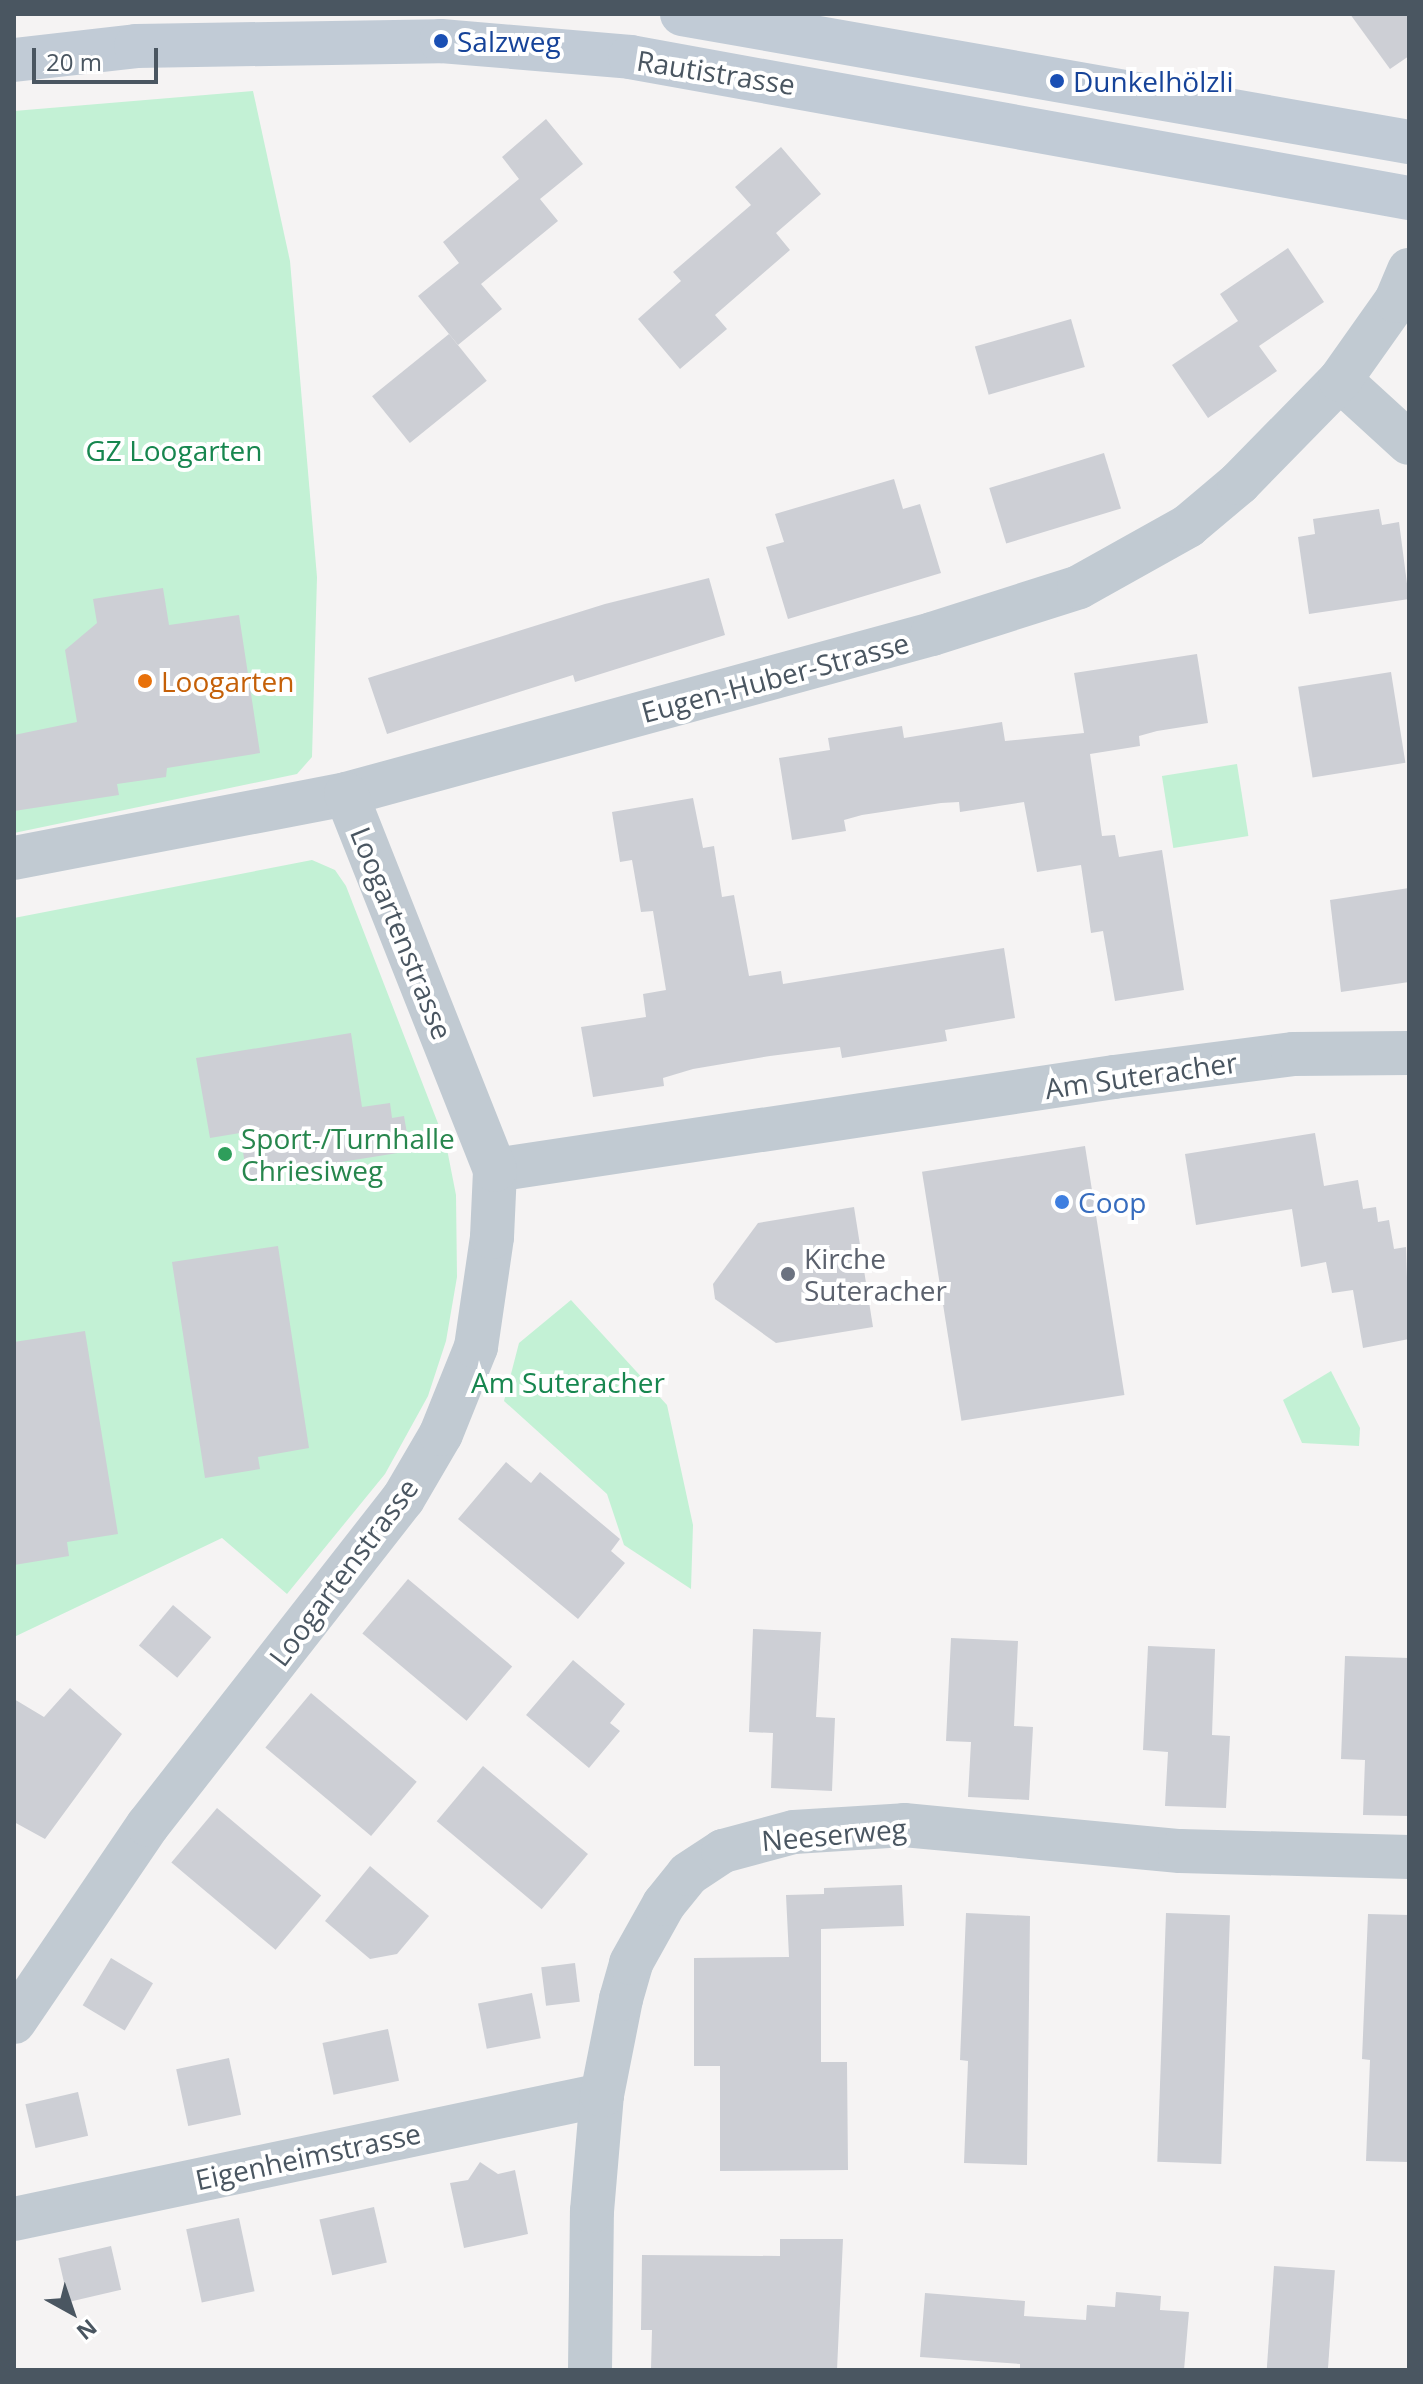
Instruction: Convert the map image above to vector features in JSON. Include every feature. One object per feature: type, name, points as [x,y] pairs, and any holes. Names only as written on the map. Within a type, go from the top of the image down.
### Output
[{"type":"street","name":"Rautistrasse","points":[[682,14],[1409,142]]},
{"type":"street","name":"Rautistrasse","points":[[14,60],[136,46],[210,30],[441,41],[630,57],[1409,198]]},
{"type":"street","name":"Eugen-Huber-Strasse","points":[[14,858],[346,794],[932,634],[1079,587],[1188,526],[1239,483],[1340,380],[1396,301],[1409,270]]},
{"type":"street","points":[[1340,380],[1409,443]]},
{"type":"street","name":"Loogartenstrasse","points":[[14,2022],[148,1825],[403,1499],[441,1434],[476,1347],[492,1237],[495,1170],[346,794]]},
{"type":"street","name":"Am Suteracher","points":[[495,1170],[1129,1075],[1293,1054],[1409,1053]]},
{"type":"street","name":"Neeserweg","points":[[590,2370],[588,2294],[602,2095],[631,1963],[647,1931],[688,1874],[752,1840],[904,1825],[1180,1851],[1409,1857]]},
{"type":"street","name":"Eigenheimstrasse","points":[[14,2219],[602,2095]]},
{"type":"green space","name":"GZ Loogarten","points":[[253,91],[290,261],[317,577],[312,757],[297,774],[14,833],[14,111]]},
{"type":"green space","points":[[1237,764],[1248,836],[1173,848],[1162,776]]},
{"type":"green space","points":[[312,860],[335,870],[346,886],[446,1144],[456,1195],[457,1277],[446,1341],[428,1396],[385,1474],[287,1594],[222,1538],[14,1637],[14,918]]},
{"type":"green space","name":"Am Suteracher","points":[[571,1300],[667,1405],[693,1525],[691,1589],[624,1545],[607,1494],[504,1401],[519,1343]]},
{"type":"green space","points":[[1331,1371],[1360,1428],[1359,1446],[1302,1443],[1283,1400]]},
{"type":"building","points":[[1350,14],[1409,14],[1409,56],[1390,69]]},
{"type":"building","points":[[546,119],[583,164],[540,199],[558,221],[481,284],[502,309],[458,345],[418,296],[459,263],[443,242],[519,179],[502,157]]},
{"type":"building","points":[[781,147],[821,194],[776,233],[790,250],[715,315],[727,329],[680,369],[638,319],[681,281],[673,272],[751,205],[735,187]]},
{"type":"building","points":[[1288,248],[1324,302],[1259,346],[1277,371],[1208,418],[1172,365],[1238,321],[1220,294]]},
{"type":"building","points":[[1071,319],[1085,367],[989,395],[975,347]]},
{"type":"building","points":[[449,334],[487,381],[410,443],[372,396]]},
{"type":"building","points":[[1104,453],[1121,508],[1006,544],[989,488]]},
{"type":"building","points":[[894,479],[903,509],[920,504],[941,573],[788,619],[766,547],[784,542],[775,514]]},
{"type":"building","points":[[1379,509],[1382,525],[1399,522],[1409,599],[1309,614],[1298,537],[1315,534],[1313,519]]},
{"type":"building","points":[[709,578],[725,635],[575,682],[573,675],[387,734],[368,678],[605,604]]},
{"type":"building","points":[[163,588],[169,625],[239,615],[260,753],[167,768],[166,777],[117,784],[119,795],[14,811],[14,735],[77,722],[65,650],[97,623],[93,599]]},
{"type":"building","points":[[1197,654],[1208,723],[1157,731],[1139,736],[1140,746],[1090,754],[1102,836],[1115,835],[1119,857],[1162,850],[1184,990],[1115,1001],[1103,931],[1091,933],[1081,865],[1037,872],[1024,802],[960,812],[959,802],[941,803],[862,815],[844,820],[846,831],[792,840],[779,758],[830,750],[828,738],[902,726],[904,738],[1002,722],[1005,741],[1084,733],[1074,673]]},
{"type":"building","points":[[1391,672],[1405,763],[1313,778],[1298,687]]},
{"type":"building","points":[[693,798],[703,848],[714,846],[722,897],[734,895],[749,976],[781,971],[783,984],[1004,948],[1015,1018],[945,1030],[947,1041],[842,1058],[840,1047],[770,1056],[693,1069],[663,1078],[664,1086],[593,1097],[581,1027],[646,1017],[643,994],[666,990],[653,911],[641,912],[632,860],[620,862],[612,812]]},
{"type":"building","points":[[1409,888],[1409,982],[1341,992],[1330,900]]},
{"type":"building","points":[[351,1033],[362,1107],[390,1103],[392,1118],[404,1116],[410,1151],[247,1177],[240,1133],[210,1138],[196,1058]]},
{"type":"building","points":[[1315,1133],[1324,1186],[1358,1180],[1363,1209],[1376,1207],[1378,1222],[1389,1220],[1394,1249],[1406,1247],[1409,1339],[1363,1348],[1353,1290],[1332,1293],[1326,1262],[1301,1267],[1292,1209],[1196,1225],[1185,1154]]},
{"type":"building","points":[[1085,1146],[1124,1395],[961,1421],[922,1172]]},
{"type":"building","name":"Kirche Suteracher","points":[[854,1207],[873,1327],[776,1343],[715,1299],[713,1284],[758,1223]]},
{"type":"building","points":[[278,1246],[309,1448],[258,1457],[260,1469],[205,1478],[172,1262]]},
{"type":"building","points":[[85,1331],[118,1534],[67,1542],[69,1556],[14,1565],[14,1342]]},
{"type":"building","points":[[506,1462],[531,1483],[540,1472],[620,1539],[611,1551],[625,1563],[578,1619],[458,1519]]},
{"type":"building","points":[[408,1579],[512,1666],[467,1721],[362,1633]]},
{"type":"building","points":[[173,1605],[211,1637],[177,1678],[139,1646]]},
{"type":"building","points":[[753,1629],[821,1632],[816,1717],[835,1718],[832,1791],[771,1788],[773,1733],[749,1732]]},
{"type":"building","points":[[951,1638],[1018,1641],[1014,1726],[1033,1727],[1029,1800],[968,1797],[971,1742],[946,1741]]},
{"type":"building","points":[[1148,1646],[1215,1649],[1212,1735],[1230,1736],[1226,1808],[1165,1806],[1168,1752],[1143,1750]]},
{"type":"building","points":[[1345,1656],[1409,1658],[1409,1816],[1363,1815],[1365,1760],[1341,1759]]},
{"type":"building","points":[[573,1660],[625,1704],[610,1723],[620,1731],[589,1768],[526,1715]]},
{"type":"building","points":[[70,1688],[122,1734],[45,1839],[14,1822],[14,1699],[44,1717]]},
{"type":"building","points":[[311,1693],[417,1782],[371,1836],[265,1747]]},
{"type":"building","points":[[483,1766],[588,1854],[542,1909],[437,1821]]},
{"type":"building","points":[[217,1808],[321,1895],[276,1950],[171,1862]]},
{"type":"building","points":[[370,1866],[429,1916],[397,1954],[370,1959],[325,1921]]},
{"type":"building","points":[[902,1885],[904,1926],[821,1929],[821,2062],[847,2062],[848,2170],[720,2171],[720,2066],[694,2066],[694,1958],[789,1957],[786,1895],[824,1894],[824,1888]]},
{"type":"building","points":[[966,1913],[1030,1916],[1027,2165],[964,2163],[968,2061],[960,2060]]},
{"type":"building","points":[[1166,1913],[1230,1915],[1221,2164],[1157,2162]]},
{"type":"building","points":[[1368,1914],[1409,1915],[1409,2162],[1366,2161],[1370,2060],[1362,2059]]},
{"type":"building","points":[[111,1958],[153,1983],[125,2030],[83,2005]]},
{"type":"building","points":[[575,1963],[580,2002],[546,2006],[541,1967]]},
{"type":"building","points":[[532,1993],[541,2038],[487,2049],[478,2003]]},
{"type":"building","points":[[388,2029],[399,2081],[333,2095],[322,2043]]},
{"type":"building","points":[[229,2058],[241,2115],[188,2126],[176,2069]]},
{"type":"building","points":[[78,2092],[88,2136],[36,2148],[25,2104]]},
{"type":"building","points":[[480,2162],[498,2174],[515,2170],[528,2234],[464,2248],[450,2183],[468,2180]]},
{"type":"building","points":[[374,2207],[387,2263],[332,2275],[319,2220]]},
{"type":"building","points":[[239,2218],[255,2291],[202,2303],[186,2229]]},
{"type":"building","points":[[780,2239],[843,2239],[837,2370],[651,2369],[652,2330],[641,2330],[642,2255],[780,2256]]},
{"type":"building","points":[[111,2246],[121,2290],[69,2302],[58,2258]]},
{"type":"building","points":[[1274,2266],[1335,2270],[1328,2370],[1267,2370]]},
{"type":"building","points":[[1116,2292],[1161,2296],[1160,2310],[1189,2312],[1184,2370],[1020,2370],[1020,2364],[920,2357],[925,2293],[1025,2301],[1024,2316],[1086,2320],[1087,2305],[1115,2307]]},
{"type":"place","name":"Salzweg","points":[[441,41]]},
{"type":"place","name":"Dunkelhölzli","points":[[1057,81]]},
{"type":"place","name":"Loogarten","points":[[145,681]]},
{"type":"place","name":"Sport-/Turnhalle Chriesiweg","points":[[225,1154]]},
{"type":"place","name":"Coop","points":[[1062,1202]]},
{"type":"place","name":"Kirche Suteracher","points":[[788,1274]]}]
